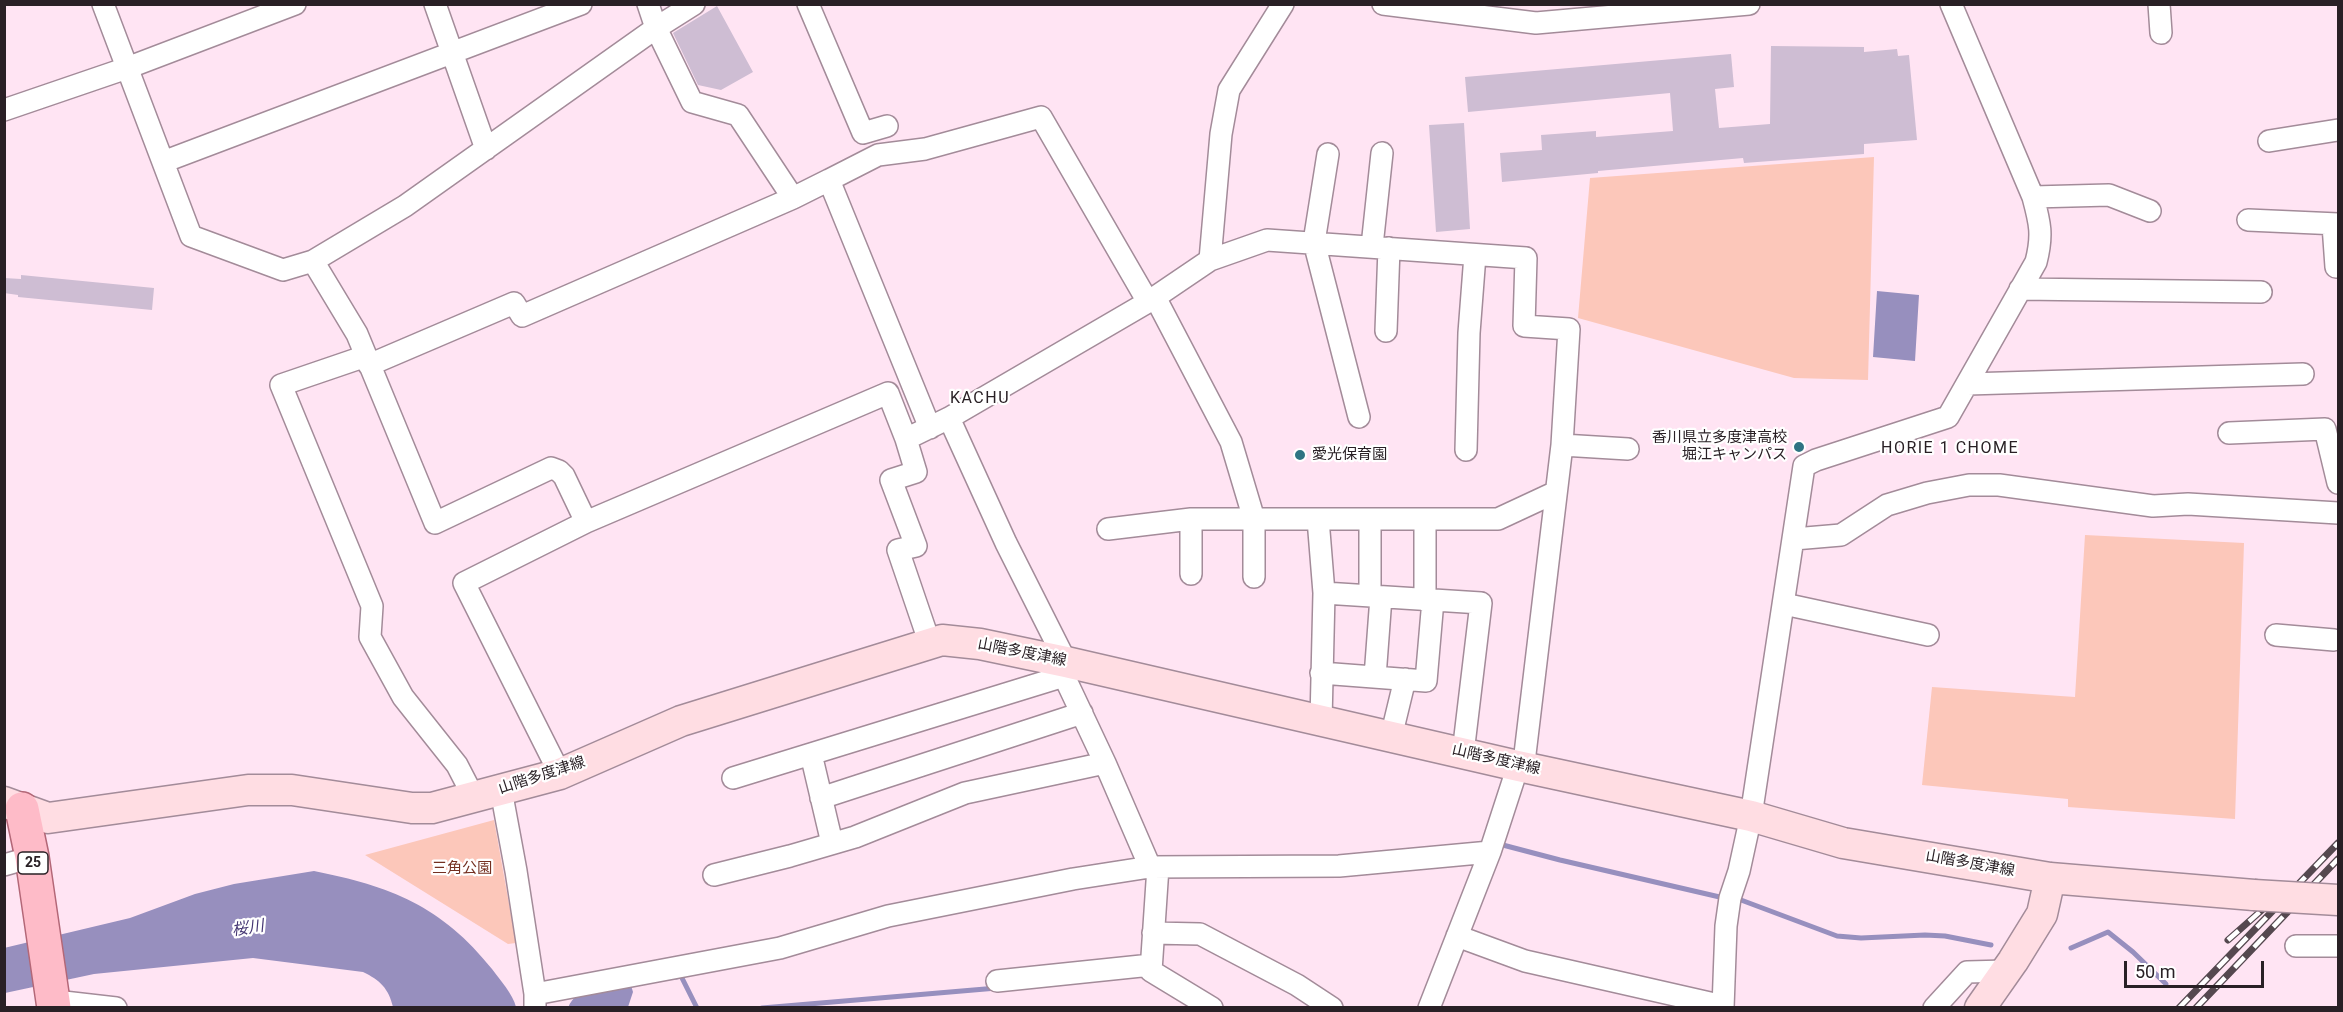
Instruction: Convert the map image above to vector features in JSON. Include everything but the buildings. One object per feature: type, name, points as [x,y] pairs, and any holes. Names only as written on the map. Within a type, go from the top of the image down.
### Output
[{"type":"main road","name":"山階多度津線","points":[[13,805],[48,818],[248,790],[292,790],[412,808],[432,808],[560,774],[681,722],[942,640],[980,644],[1065,669],[1321,721],[1751,816],[1843,843],[2050,878],[2338,900]]},
{"type":"main road","name":"25","points":[[13,805],[18,861],[41,918],[55,1004]]},
{"type":"main road","points":[[1980,1008],[2042,914],[2050,878]]},
{"type":"street","points":[[103,4],[191,236],[283,270],[313,261],[405,206],[656,28],[694,4]]},
{"type":"street","points":[[4,110],[127,68],[295,4]]},
{"type":"street","points":[[435,4],[486,149]]},
{"type":"street","points":[[163,162],[581,4]]},
{"type":"street","points":[[648,4],[656,28],[692,102],[738,115],[793,198]]},
{"type":"street","points":[[808,4],[863,133],[887,126]]},
{"type":"street","points":[[1210,260],[1221,134],[1230,90],[1283,4]]},
{"type":"street","points":[[1383,4],[1536,23],[1592,12],[1749,4]]},
{"type":"street","points":[[1457,936],[1525,961],[1723,1007],[1726,926],[1730,898],[1739,871],[1751,816],[1804,466],[1816,460],[1948,417],[2036,262],[2041,243],[2041,226],[2033,197],[1951,4]]},
{"type":"street","points":[[2158,4],[2161,33]]},
{"type":"street","points":[[1254,577],[1254,519],[1231,442],[1151,299],[1041,117],[925,149],[878,155],[793,198],[522,316],[514,303],[368,360],[281,385],[372,606],[370,637],[403,697],[457,765],[487,793],[516,871],[535,1001],[780,948],[900,914],[1073,879],[1154,867],[1339,866],[1490,852]]},
{"type":"street","points":[[2269,141],[2338,130]]},
{"type":"street","points":[[1382,153],[1381,247],[1386,331]]},
{"type":"street","points":[[1328,154],[1314,242],[1359,417]]},
{"type":"street","points":[[829,180],[930,428]]},
{"type":"street","points":[[2033,197],[2109,195],[2150,212]]},
{"type":"street","points":[[2248,220],[2336,225],[2336,267]]},
{"type":"street","points":[[906,439],[949,418],[1151,299],[1210,260],[1267,240],[1526,258],[1524,326],[1569,330],[1562,445],[1525,754],[1518,766],[1490,852],[1429,1008]]},
{"type":"street","points":[[1466,450],[1469,333],[1475,255]]},
{"type":"street","points":[[313,261],[357,334],[435,523],[551,468],[564,476],[586,522]]},
{"type":"street","points":[[2020,289],[2261,292]]},
{"type":"street","points":[[1968,384],[2303,374]]},
{"type":"street","points":[[560,774],[464,583],[586,522],[888,393],[916,472],[891,480],[916,546],[898,550],[930,644]]},
{"type":"street","points":[[949,418],[1154,867],[1150,971],[1212,1008]]},
{"type":"street","points":[[2229,433],[2325,429],[2338,483]]},
{"type":"street","points":[[1562,445],[1628,449]]},
{"type":"street","points":[[1794,539],[1841,535],[1887,505],[1927,493],[1969,485],[1999,485],[2152,506],[2200,504],[2338,517]]},
{"type":"street","points":[[1108,529],[1191,519],[1498,519],[1556,492]]},
{"type":"street","points":[[1191,519],[1191,574]]},
{"type":"street","points":[[1318,519],[1324,593],[1321,721]]},
{"type":"street","points":[[1371,519],[1375,596],[1374,677]]},
{"type":"street","points":[[1321,673],[1426,681],[1429,600],[1425,519]]},
{"type":"street","points":[[1324,593],[1480,603],[1463,753]]},
{"type":"street","points":[[1784,604],[1928,635]]},
{"type":"street","points":[[2276,635],[2337,641]]},
{"type":"street","points":[[733,778],[1065,669]]},
{"type":"street","points":[[1392,737],[1405,679]]},
{"type":"street","points":[[821,798],[1082,713]]},
{"type":"street","points":[[811,754],[832,843]]},
{"type":"street","points":[[714,875],[855,837],[965,793],[1105,762]]},
{"type":"street","points":[[1153,933],[1200,934],[1297,986],[1332,1008]]},
{"type":"street","points":[[2296,946],[2338,946]]},
{"type":"street","points":[[997,981],[1151,965]]},
{"type":"street","points":[[1934,1008],[1967,972],[2006,971]]},
{"type":"street","points":[[55,1004],[116,1008]]},
{"type":"green space","points":[[1874,157],[1868,380],[1794,378],[1578,318],[1590,178]]},
{"type":"green space","points":[[2085,535],[2244,543],[2235,819],[2068,807],[2068,799],[1922,785],[1932,687],[2075,697]]},
{"type":"green space","name":"三角公園","points":[[494,820],[516,943],[508,944],[365,855]]},
{"type":"water","points":[[1877,291],[1919,295],[1915,361],[1873,357]]},
{"type":"water","name":"桜川","points":[[314,871],[391,892],[434,914],[473,947],[506,987],[516,1007],[393,1007],[383,986],[363,972],[253,958],[94,974],[5,993],[4,948],[130,918],[195,894],[234,884]]},
{"type":"water","points":[[630,982],[633,992],[628,1007],[568,1008],[578,994],[586,990]]},
{"type":"waterway","points":[[1499,844],[1724,898]]},
{"type":"waterway","points":[[1741,900],[1837,936],[1861,938],[1945,936],[1991,945]]},
{"type":"waterway","points":[[2071,948],[2108,932],[2166,984]]},
{"type":"waterway","points":[[676,977],[681,976],[697,1008]]},
{"type":"waterway","points":[[762,1008],[997,988]]},
{"type":"railway","points":[[2179,1008],[2338,843]]},
{"type":"railway","points":[[2196,1008],[2338,859]]},
{"type":"railway","points":[[2228,940],[2271,902]]},
{"type":"place","name":"香川県立多度津高校 堀江キャンパス","points":[[1799,447]]},
{"type":"place","name":"愛光保育園","points":[[1300,455]]},
{"type":"district","name":"KACHU","points":[[980,399]]},
{"type":"district","name":"HORIE 1 CHOME","points":[[1950,449]]}]
